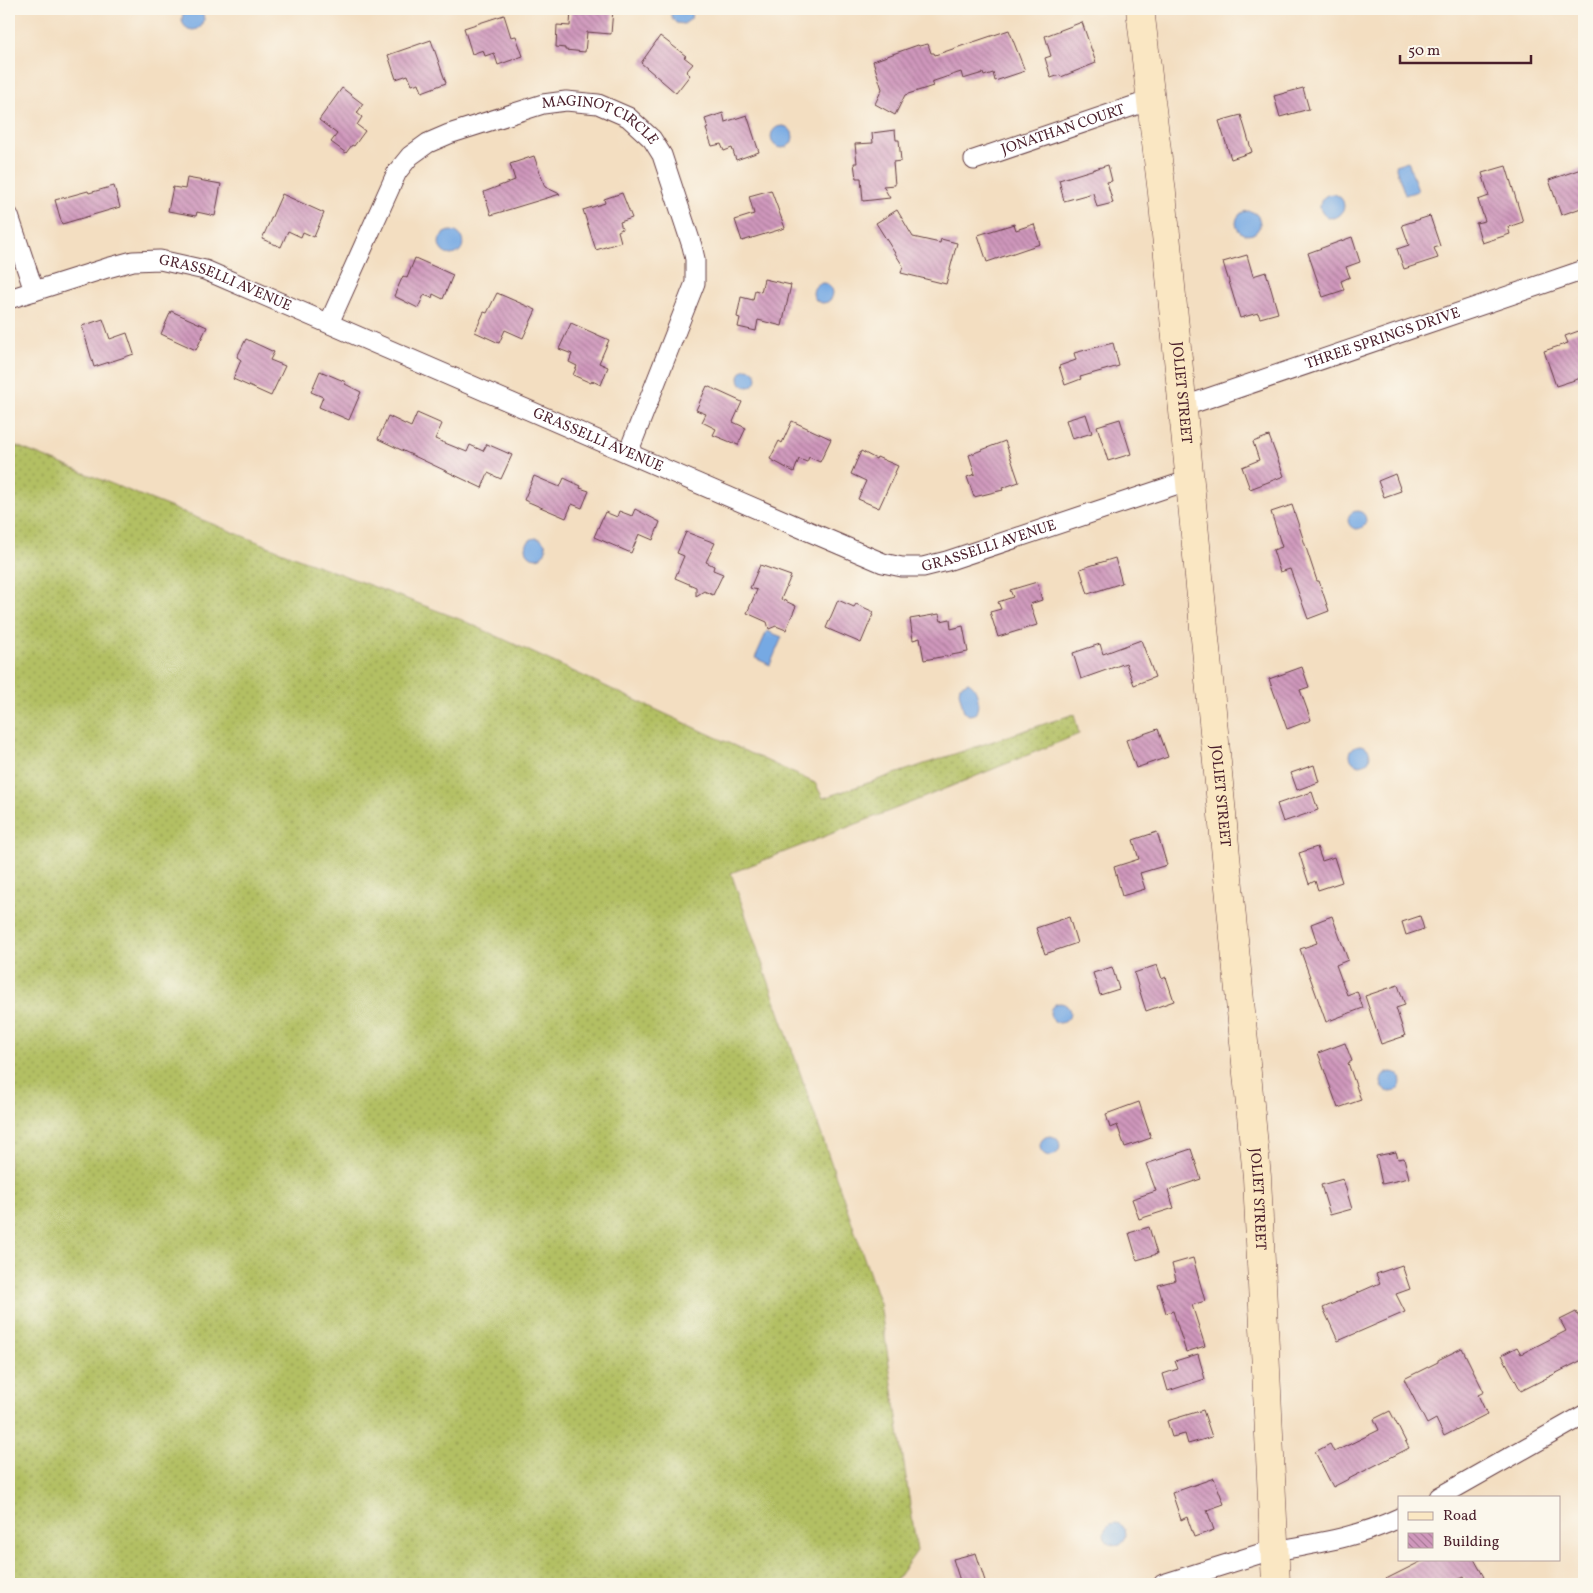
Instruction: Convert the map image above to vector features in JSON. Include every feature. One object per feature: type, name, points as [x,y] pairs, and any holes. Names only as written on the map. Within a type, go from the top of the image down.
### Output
[{"type":"street","name":"JOLIET STREET","points":[[1140,9],[1162,193],[1257,1177],[1276,1584]]},
{"type":"street","name":"JONATHAN COURT","points":[[974,160],[1151,100]]},
{"type":"street","name":"MAGINOT CIRCLE","points":[[329,323],[397,172],[410,156],[428,143],[449,134],[543,104],[566,101],[598,104],[628,117],[652,138],[662,155],[695,259],[695,283],[628,453]]},
{"type":"street","points":[[9,216],[34,291]]},
{"type":"street","name":"GRASSELLI AVENUE","points":[[9,299],[133,261],[160,260],[204,270],[883,563],[902,568],[923,567],[948,561],[1190,480]]},
{"type":"street","name":"THREE SPRINGS DRIVE","points":[[1182,406],[1584,270]]},
{"type":"street","points":[[1441,1496],[1584,1415]]},
{"type":"street","points":[[1163,1584],[1275,1550],[1355,1536],[1398,1518]]},
{"type":"green space","points":[[9,443],[298,558],[462,620],[815,783],[823,798],[1074,714],[1079,734],[731,873],[880,1304],[917,1551],[893,1584],[9,1584]]},
{"type":"water","points":[[193,8],[201,11],[204,19],[201,27],[193,30],[185,27],[182,19],[185,11]]},
{"type":"water","points":[[671,9],[692,9],[691,19],[684,24],[676,23],[671,16]]},
{"type":"water","points":[[782,126],[790,129],[793,137],[790,145],[782,148],[774,145],[771,137],[774,129]]},
{"type":"water","points":[[1408,161],[1418,191],[1405,195],[1395,165]]},
{"type":"water","points":[[1332,194],[1337,195],[1343,201],[1343,211],[1337,217],[1332,218],[1327,217],[1321,211],[1320,206],[1321,201],[1327,195]]},
{"type":"water","points":[[1248,211],[1253,212],[1259,218],[1259,228],[1253,234],[1248,235],[1243,234],[1237,228],[1236,223],[1237,218],[1243,212]]},
{"type":"water","points":[[451,231],[460,234],[463,243],[460,252],[451,255],[442,252],[439,243],[442,234]]},
{"type":"water","points":[[819,283],[827,283],[833,289],[833,297],[827,303],[819,303],[813,297],[813,289]]},
{"type":"water","points":[[744,369],[752,369],[757,374],[755,385],[744,387],[739,382],[739,374]]},
{"type":"water","points":[[1353,511],[1361,511],[1366,516],[1364,527],[1353,529],[1348,524],[1348,516]]},
{"type":"water","points":[[536,538],[543,541],[546,548],[543,555],[536,558],[529,555],[526,548],[529,541]]},
{"type":"water","points":[[767,631],[782,637],[770,665],[755,658]]},
{"type":"water","points":[[968,682],[974,687],[978,696],[977,710],[975,714],[969,715],[964,712],[959,692],[960,686]]},
{"type":"water","points":[[1360,745],[1367,748],[1370,755],[1367,762],[1360,765],[1353,762],[1350,755],[1353,748]]},
{"type":"water","points":[[1060,1003],[1067,1006],[1070,1013],[1067,1020],[1060,1023],[1053,1020],[1050,1013],[1053,1006]]},
{"type":"water","points":[[1391,1072],[1398,1075],[1401,1082],[1398,1089],[1391,1092],[1384,1089],[1381,1082],[1384,1075]]},
{"type":"water","points":[[1050,1136],[1057,1139],[1060,1146],[1057,1153],[1050,1156],[1043,1153],[1040,1146],[1043,1139]]},
{"type":"water","points":[[1111,1523],[1119,1523],[1126,1530],[1126,1538],[1119,1545],[1111,1545],[1104,1538],[1104,1530]]},
{"type":"building","points":[[571,9],[613,9],[611,34],[587,32],[585,52],[556,47],[557,25],[570,26]]},
{"type":"building","points":[[504,15],[511,37],[516,36],[523,56],[498,65],[494,53],[485,56],[483,50],[472,54],[464,28]]},
{"type":"building","points":[[1082,22],[1096,63],[1061,77],[1060,75],[1051,78],[1045,58],[1051,56],[1045,36]]},
{"type":"building","points":[[1009,30],[1025,71],[995,81],[993,73],[984,76],[983,73],[963,79],[961,72],[931,82],[933,86],[905,95],[895,115],[875,104],[882,89],[873,61],[918,45],[928,44],[931,53],[935,55]]},
{"type":"building","points":[[660,36],[686,56],[684,57],[693,64],[686,72],[690,75],[676,93],[641,63]]},
{"type":"building","points":[[431,40],[446,83],[422,92],[419,83],[412,85],[408,75],[396,79],[388,55]]},
{"type":"building","points":[[342,88],[363,104],[357,113],[362,117],[357,125],[365,131],[346,153],[331,142],[337,134],[319,120]]},
{"type":"building","points":[[1303,88],[1309,109],[1280,117],[1274,96]]},
{"type":"building","points":[[723,113],[725,122],[747,115],[759,152],[736,160],[732,148],[724,151],[721,144],[712,146],[706,129],[708,128],[705,119]]},
{"type":"building","points":[[1241,115],[1252,152],[1231,159],[1219,121]]},
{"type":"building","points":[[895,130],[896,140],[899,140],[901,161],[893,162],[895,185],[883,186],[890,198],[863,201],[861,178],[856,178],[854,163],[857,163],[855,144],[873,143],[872,133]]},
{"type":"building","points":[[534,156],[545,187],[560,194],[491,215],[484,192],[515,180],[510,164]]},
{"type":"building","points":[[1108,165],[1112,181],[1107,182],[1113,203],[1097,207],[1093,193],[1064,201],[1059,180]]},
{"type":"building","points":[[1506,166],[1523,222],[1508,227],[1510,234],[1482,243],[1476,223],[1485,221],[1478,200],[1489,196],[1482,173]]},
{"type":"building","points":[[1584,168],[1584,207],[1561,215],[1549,180]]},
{"type":"building","points":[[187,178],[221,184],[215,216],[197,212],[196,216],[168,211],[173,187],[185,189]]},
{"type":"building","points":[[114,186],[120,207],[62,224],[55,200]]},
{"type":"building","points":[[771,190],[785,228],[742,241],[735,220],[754,214],[749,196]]},
{"type":"building","points":[[622,193],[632,218],[620,222],[622,229],[618,231],[621,242],[596,250],[583,210],[605,203],[604,199]]},
{"type":"building","points":[[282,194],[324,213],[314,237],[303,232],[301,237],[288,231],[281,247],[262,239]]},
{"type":"building","points":[[897,210],[913,237],[940,243],[941,239],[957,243],[946,284],[901,273],[903,266],[876,223]]},
{"type":"building","points":[[1430,216],[1440,246],[1434,248],[1438,258],[1404,269],[1397,249],[1409,245],[1402,225]]},
{"type":"building","points":[[1014,224],[1016,230],[1034,224],[1040,244],[987,262],[978,235]]},
{"type":"building","points":[[1352,237],[1360,262],[1346,267],[1350,277],[1341,281],[1344,290],[1323,297],[1308,253]]},
{"type":"building","points":[[1247,255],[1253,276],[1266,272],[1278,313],[1260,318],[1258,313],[1240,318],[1223,262]]},
{"type":"building","points":[[415,258],[453,275],[443,299],[433,294],[432,298],[424,295],[418,308],[394,296],[403,276],[407,278]]},
{"type":"building","points":[[764,279],[791,285],[782,326],[758,320],[756,331],[738,327],[740,318],[737,317],[741,297],[753,300],[755,290],[761,292]]},
{"type":"building","points":[[497,293],[536,310],[523,338],[505,330],[499,343],[475,332],[484,312],[487,313]]},
{"type":"building","points":[[171,311],[207,327],[196,350],[161,334]]},
{"type":"building","points":[[103,319],[110,339],[127,333],[134,354],[94,367],[82,326]]},
{"type":"building","points":[[571,323],[609,340],[599,363],[608,367],[601,385],[573,375],[577,366],[569,362],[572,354],[559,349]]},
{"type":"building","points":[[1584,329],[1584,377],[1556,386],[1544,351],[1568,343],[1565,336]]},
{"type":"building","points":[[246,339],[274,352],[270,360],[285,366],[271,396],[233,379],[241,360],[237,357]]},
{"type":"building","points":[[1113,343],[1119,366],[1080,377],[1081,379],[1065,385],[1059,366],[1076,360],[1074,353]]},
{"type":"building","points":[[320,371],[346,382],[345,384],[361,392],[349,420],[319,407],[323,397],[311,392]]},
{"type":"building","points":[[707,386],[742,402],[733,422],[746,428],[738,445],[713,435],[716,429],[702,422],[706,414],[696,410]]},
{"type":"building","points":[[417,413],[442,424],[435,439],[467,452],[470,445],[483,451],[487,444],[512,455],[501,479],[488,473],[482,488],[378,439],[388,416],[411,427]]},
{"type":"building","points":[[1086,414],[1092,433],[1072,439],[1066,420]]},
{"type":"building","points":[[1120,419],[1131,454],[1108,461],[1097,426]]},
{"type":"building","points":[[792,421],[831,439],[820,462],[809,457],[807,462],[799,459],[794,472],[770,459],[779,441],[782,443]]},
{"type":"building","points":[[1269,436],[1284,476],[1250,489],[1242,467],[1259,460],[1253,442]]},
{"type":"building","points":[[1005,441],[1019,482],[1002,488],[1003,490],[974,497],[967,477],[975,474],[969,455]]},
{"type":"building","points":[[861,451],[876,459],[877,457],[898,466],[879,508],[858,499],[866,481],[851,474]]},
{"type":"building","points":[[1395,474],[1401,491],[1384,497],[1378,481]]},
{"type":"building","points":[[534,476],[560,487],[564,478],[589,491],[582,508],[572,504],[566,518],[524,500]]},
{"type":"building","points":[[1292,505],[1329,611],[1308,619],[1290,569],[1280,572],[1273,550],[1282,547],[1271,512]]},
{"type":"building","points":[[635,509],[660,522],[653,540],[639,534],[631,553],[594,537],[605,512],[617,517],[619,511],[632,516]]},
{"type":"building","points":[[686,532],[715,543],[706,562],[714,566],[713,570],[723,574],[713,595],[704,591],[696,596],[696,587],[675,578],[684,556],[677,553]]},
{"type":"building","points":[[1115,558],[1122,583],[1088,594],[1080,569]]},
{"type":"building","points":[[760,565],[791,576],[781,599],[796,606],[786,630],[776,626],[769,629],[767,622],[747,613],[757,590],[750,588]]},
{"type":"building","points":[[1037,582],[1042,600],[1030,604],[1037,625],[998,637],[990,612],[1001,609],[998,602],[1013,597],[1010,590]]},
{"type":"building","points":[[838,600],[854,607],[856,604],[874,612],[861,643],[826,628]]},
{"type":"building","points":[[939,614],[941,621],[950,619],[951,629],[963,626],[968,652],[924,660],[920,638],[913,640],[910,619]]},
{"type":"building","points":[[1141,640],[1155,677],[1134,685],[1126,663],[1081,679],[1073,653],[1100,644],[1103,654]]},
{"type":"building","points":[[1302,667],[1309,687],[1300,690],[1311,720],[1287,729],[1269,679]]},
{"type":"building","points":[[1158,729],[1168,757],[1136,768],[1126,740]]},
{"type":"building","points":[[1314,765],[1319,782],[1297,790],[1291,773]]},
{"type":"building","points":[[1312,792],[1318,810],[1283,822],[1277,804]]},
{"type":"building","points":[[1157,832],[1167,865],[1140,873],[1145,889],[1122,896],[1114,867],[1139,859],[1133,840]]},
{"type":"building","points":[[1317,847],[1322,861],[1334,857],[1342,882],[1318,890],[1315,881],[1309,884],[1299,853]]},
{"type":"building","points":[[1332,916],[1348,960],[1336,965],[1347,995],[1357,991],[1363,1008],[1326,1022],[1300,949],[1317,943],[1311,924]]},
{"type":"building","points":[[1420,916],[1424,929],[1406,935],[1402,922]]},
{"type":"building","points":[[1069,917],[1077,943],[1045,954],[1036,928]]},
{"type":"building","points":[[1157,965],[1162,979],[1166,977],[1174,1001],[1146,1011],[1134,973]]},
{"type":"building","points":[[1112,967],[1119,989],[1100,995],[1093,973]]},
{"type":"building","points":[[1398,985],[1405,1005],[1396,1008],[1405,1036],[1381,1044],[1365,996]]},
{"type":"building","points":[[1345,1043],[1352,1061],[1348,1063],[1361,1100],[1338,1108],[1318,1053]]},
{"type":"building","points":[[1139,1102],[1151,1138],[1125,1147],[1117,1125],[1110,1128],[1106,1114]]},
{"type":"building","points":[[1191,1149],[1201,1179],[1168,1190],[1174,1208],[1139,1219],[1132,1199],[1156,1191],[1146,1164]]},
{"type":"building","points":[[1396,1152],[1398,1159],[1404,1158],[1409,1178],[1382,1184],[1376,1156]]},
{"type":"building","points":[[1343,1179],[1352,1209],[1330,1215],[1321,1185]]},
{"type":"building","points":[[1149,1227],[1157,1254],[1137,1260],[1129,1233]]},
{"type":"building","points":[[1193,1258],[1205,1301],[1192,1305],[1205,1346],[1186,1352],[1173,1311],[1166,1313],[1158,1285],[1176,1280],[1172,1264]]},
{"type":"building","points":[[1402,1265],[1410,1289],[1396,1294],[1405,1312],[1338,1341],[1323,1308],[1380,1283],[1376,1274]]},
{"type":"building","points":[[1576,1312],[1584,1327],[1584,1359],[1521,1391],[1502,1355],[1517,1347],[1521,1354],[1566,1331],[1560,1320]]},
{"type":"building","points":[[1462,1348],[1484,1392],[1478,1395],[1487,1414],[1444,1436],[1436,1419],[1427,1424],[1404,1379]]},
{"type":"building","points":[[1198,1354],[1205,1379],[1168,1391],[1163,1374],[1178,1369],[1175,1361]]},
{"type":"building","points":[[1203,1410],[1212,1437],[1188,1444],[1185,1434],[1172,1437],[1167,1421]]},
{"type":"building","points":[[1390,1411],[1409,1448],[1333,1487],[1315,1452],[1330,1444],[1334,1452],[1379,1430],[1374,1419]]},
{"type":"building","points":[[1214,1478],[1224,1504],[1207,1510],[1214,1530],[1194,1537],[1187,1517],[1181,1520],[1172,1493]]},
{"type":"building","points":[[976,1553],[986,1584],[961,1584],[953,1559]]},
{"type":"building","points":[[1424,1560],[1475,1560],[1484,1577],[1470,1584],[1467,1584],[1464,1577],[1450,1584],[1376,1584]]}]
